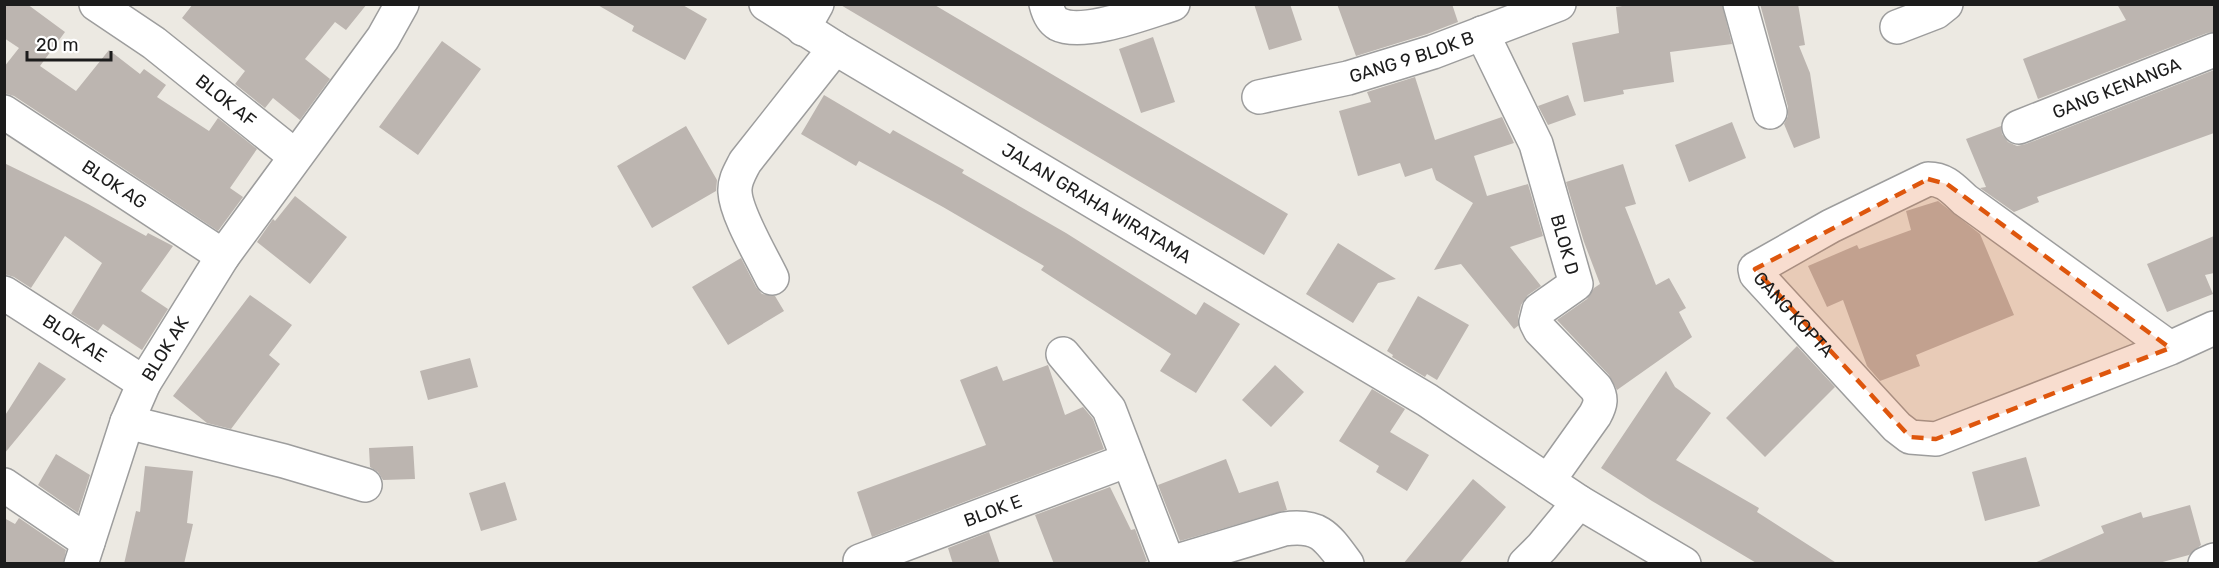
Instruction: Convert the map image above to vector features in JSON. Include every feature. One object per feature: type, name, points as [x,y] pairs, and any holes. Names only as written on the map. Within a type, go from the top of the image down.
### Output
[{"type":"street","name":"BLOK AF","points":[[96,4],[154,44],[295,156]]},
{"type":"street","name":"BLOK AK","points":[[84,553],[127,422],[144,383],[223,256],[383,38],[402,4]]},
{"type":"street","name":"JALAN GRAHA WIRATAMA","points":[[766,4],[810,17],[835,48],[1427,400],[1579,502],[1684,564]]},
{"type":"street","points":[[1046,4],[1049,15],[1055,22],[1075,27],[1109,24],[1173,4]]},
{"type":"street","name":"GANG 9 BLOK B","points":[[1259,97],[1348,78],[1433,52],[1559,4]]},
{"type":"street","points":[[1740,4],[1770,112]]},
{"type":"street","points":[[1897,27],[1936,12],[1946,4]]},
{"type":"street","name":"BLOK D","points":[[1482,33],[1536,144],[1576,285],[1539,310],[1536,322],[1540,330],[1596,388],[1601,397],[1600,406],[1595,415],[1548,481]]},
{"type":"street","points":[[772,278],[741,212],[735,193],[737,175],[835,48]]},
{"type":"street","name":"GANG KENANGA","points":[[2019,127],[2214,50]]},
{"type":"street","name":"BLOK AG","points":[[4,112],[223,256]]},
{"type":"street","name":"GANG KOPTA","points":[[2170,348],[1965,200],[1947,184],[1937,179],[1928,179],[1831,226],[1755,269],[1756,274],[1826,351],[1897,427],[1910,437],[1935,439],[2170,348],[2214,328]]},
{"type":"street","name":"BLOK AE","points":[[4,294],[144,383]]},
{"type":"street","points":[[1063,354],[1109,409],[1168,563],[1284,529],[1301,527],[1316,530],[1328,538],[1347,564]]},
{"type":"street","points":[[127,422],[284,461],[365,486]]},
{"type":"street","name":"BLOK E","points":[[860,561],[1128,460]]},
{"type":"street","points":[[4,485],[84,553]]},
{"type":"street","points":[[1525,564],[1579,502]]},
{"type":"street","points":[[2205,564],[2214,560]]},
{"type":"highlighted area","points":[[1928,179],[1947,184],[2170,348],[1936,439],[1910,437],[1755,269]]},
{"type":"building","points":[[4,4],[27,4],[65,32],[40,66],[76,91],[109,50],[140,74],[144,69],[166,85],[157,97],[209,131],[218,118],[257,149],[230,188],[243,197],[218,231],[14,96],[4,93],[4,67],[19,48],[4,38]]},
{"type":"building","points":[[193,4],[367,4],[346,30],[335,22],[305,59],[330,79],[300,120],[273,98],[265,108],[235,84],[245,71],[182,18]]},
{"type":"building","points":[[596,4],[681,4],[707,19],[685,60],[632,31],[634,26]]},
{"type":"building","points":[[839,4],[933,4],[1288,214],[1264,255]]},
{"type":"building","points":[[1254,4],[1290,4],[1302,40],[1269,50]]},
{"type":"building","points":[[1337,4],[1452,4],[1458,22],[1356,56]]},
{"type":"building","points":[[1635,4],[1722,4],[1732,44],[1670,52],[1674,82],[1623,90],[1624,94],[1584,102],[1572,43],[1619,33],[1616,7]]},
{"type":"building","points":[[1760,4],[1798,4],[1805,45],[1799,46],[1810,73],[1820,138],[1794,148],[1784,124],[1788,116],[1788,107]]},
{"type":"building","points":[[2117,4],[2214,4],[2214,32],[2038,99],[2023,59],[2126,20]]},
{"type":"building","points":[[1153,37],[1175,102],[1141,113],[1119,49]]},
{"type":"building","points":[[442,41],[481,69],[418,155],[379,127]]},
{"type":"building","points":[[2214,70],[2214,133],[2037,197],[2039,202],[2014,212],[1980,188],[1986,187],[1966,139],[2001,126],[2002,134],[2008,142],[2017,146],[2026,144]]},
{"type":"building","points":[[1415,77],[1435,140],[1502,117],[1514,143],[1474,156],[1487,196],[1528,184],[1543,236],[1510,247],[1541,286],[1528,295],[1521,305],[1519,325],[1514,329],[1461,264],[1434,270],[1473,203],[1436,180],[1432,168],[1405,177],[1400,163],[1358,176],[1339,111],[1371,102],[1367,92]]},
{"type":"building","points":[[824,95],[890,134],[893,130],[964,170],[962,173],[1066,233],[1196,315],[1204,302],[1240,324],[1196,393],[1160,371],[1171,354],[1041,270],[1044,266],[859,161],[856,166],[801,134]]},
{"type":"building","points":[[1568,95],[1576,115],[1548,125],[1538,106]]},
{"type":"building","points":[[1732,122],[1746,158],[1689,182],[1675,145]]},
{"type":"building","points":[[686,126],[717,180],[716,191],[652,228],[617,166]]},
{"type":"building","points":[[4,163],[88,204],[146,236],[148,233],[173,246],[141,291],[168,309],[142,350],[103,324],[98,331],[71,314],[102,263],[65,236],[31,288],[14,277],[4,274]]},
{"type":"building","points":[[1623,164],[1636,204],[1625,207],[1656,285],[1669,278],[1686,308],[1679,312],[1692,337],[1617,390],[1609,375],[1557,320],[1587,299],[1594,288],[1600,284],[1584,242],[1566,182]]},
{"type":"building","points":[[295,196],[347,237],[310,284],[257,242],[273,219],[275,221]]},
{"type":"building","points":[[1938,201],[1980,234],[2014,315],[1916,355],[1920,366],[1880,381],[1867,366],[1843,300],[1827,307],[1808,266],[1857,245],[1859,249],[1911,230],[1906,211]]},
{"type":"building","points":[[2214,236],[2214,273],[2205,275],[2213,294],[2167,312],[2147,264]]},
{"type":"building","points":[[1338,243],[1396,279],[1378,283],[1353,323],[1306,294]]},
{"type":"building","points":[[741,258],[756,287],[762,294],[775,296],[784,311],[728,345],[692,287]]},
{"type":"building","points":[[250,295],[292,325],[269,355],[280,364],[231,429],[207,423],[173,396]]},
{"type":"building","points":[[1418,296],[1469,325],[1437,380],[1427,374],[1425,377],[1392,357],[1393,355],[1387,351]]},
{"type":"building","points":[[1797,346],[1835,387],[1765,457],[1726,418]]},
{"type":"building","points":[[470,358],[478,387],[428,400],[420,371]]},
{"type":"building","points":[[39,362],[66,379],[4,454],[4,417]]},
{"type":"building","points":[[1048,365],[1065,415],[1083,407],[1093,419],[1104,449],[872,537],[857,492],[986,445],[960,380],[997,366],[1003,381]]},
{"type":"building","points":[[1275,365],[1304,392],[1271,427],[1242,400]]},
{"type":"building","points":[[1666,371],[1675,387],[1711,413],[1676,460],[1759,508],[1757,512],[1838,564],[1758,564],[1601,468]]},
{"type":"building","points":[[1372,389],[1405,409],[1390,432],[1429,455],[1407,491],[1376,472],[1379,466],[1339,441]]},
{"type":"building","points":[[413,446],[415,479],[383,480],[378,472],[370,467],[369,448]]},
{"type":"building","points":[[56,454],[90,475],[78,513],[38,485]]},
{"type":"building","points":[[2026,457],[2040,506],[1985,521],[1972,472]]},
{"type":"building","points":[[1226,459],[1239,493],[1278,481],[1287,510],[1180,541],[1158,485]]},
{"type":"building","points":[[145,466],[193,471],[187,523],[193,524],[184,564],[124,564],[136,511],[140,512]]},
{"type":"building","points":[[1473,479],[1506,507],[1459,564],[1403,564]]},
{"type":"building","points":[[505,482],[517,520],[481,531],[469,493]]},
{"type":"building","points":[[1110,487],[1131,530],[1135,529],[1147,561],[1140,564],[1054,564],[1035,515]]},
{"type":"building","points":[[2190,505],[2201,545],[2189,555],[2155,564],[2032,564],[2104,533],[2101,526],[2141,512],[2143,518]]},
{"type":"building","points":[[4,518],[15,524],[19,518],[66,550],[63,564],[4,564]]},
{"type":"building","points":[[989,532],[1000,564],[953,564],[948,548]]}]
